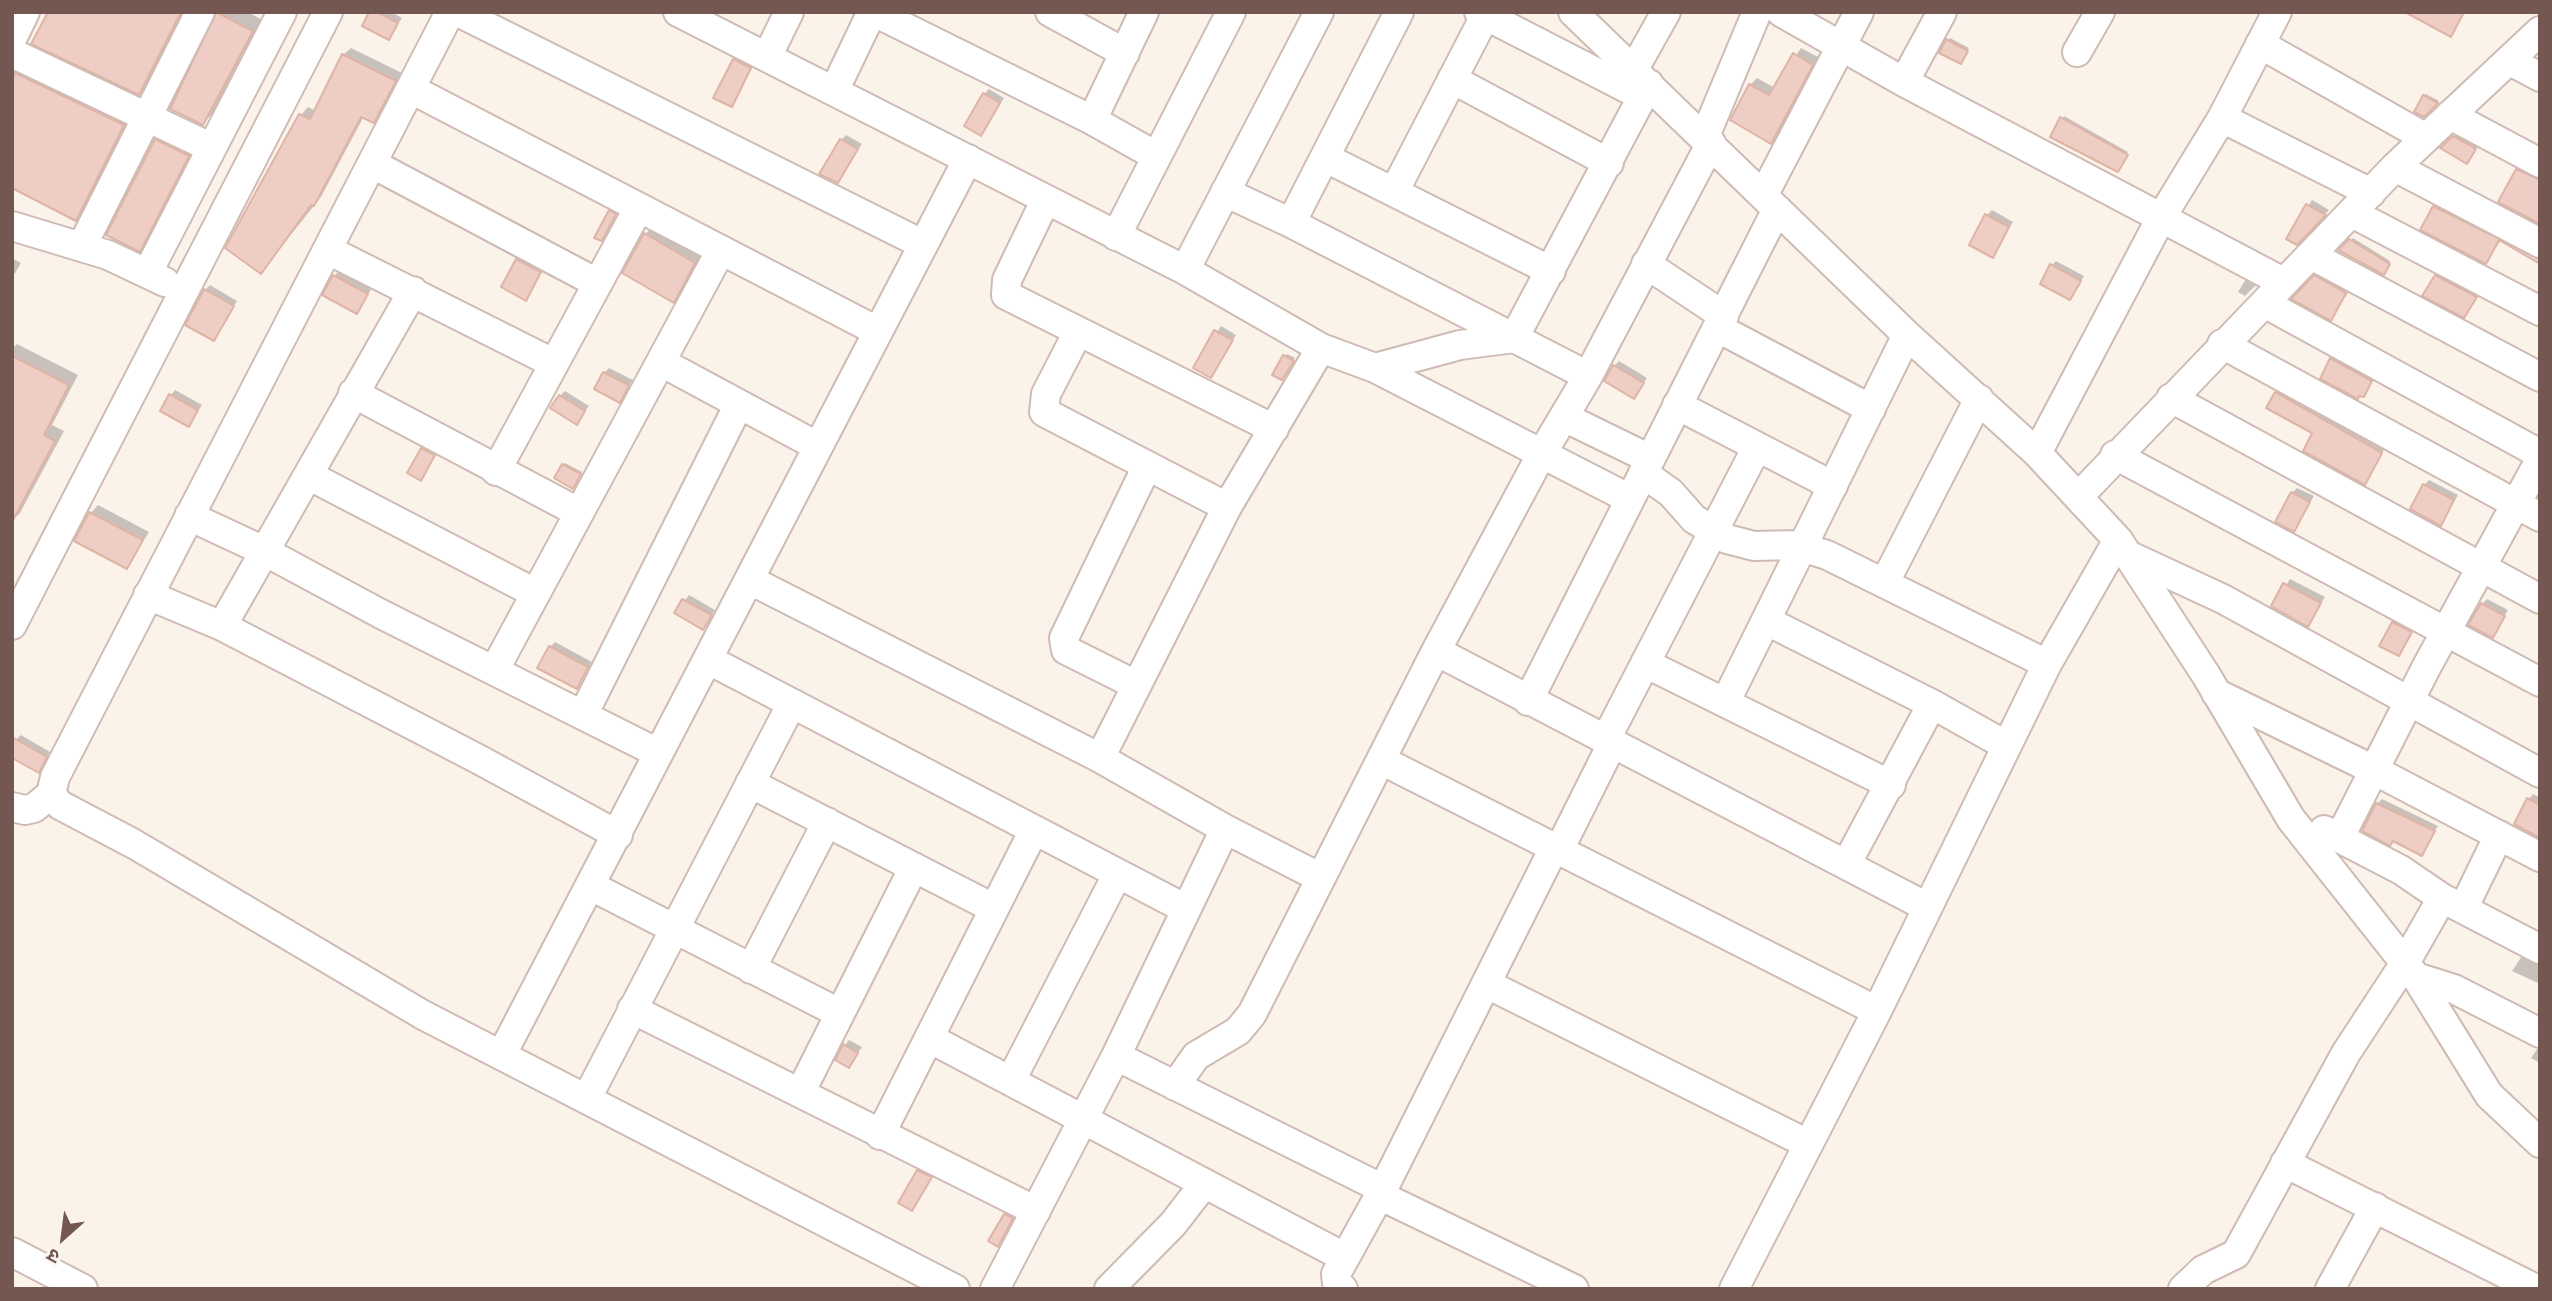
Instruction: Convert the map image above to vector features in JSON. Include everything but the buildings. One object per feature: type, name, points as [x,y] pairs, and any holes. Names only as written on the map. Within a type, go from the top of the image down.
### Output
[{"type":"street","points":[[12,39],[25,12]]},
{"type":"street","points":[[82,246],[200,12]]},
{"type":"street","points":[[148,272],[282,12]]},
{"type":"street","points":[[14,619],[328,12]]},
{"type":"street","points":[[12,807],[25,810],[34,808],[51,794],[55,777],[450,12]]},
{"type":"street","points":[[458,12],[922,244]]},
{"type":"street","points":[[678,12],[1185,270],[1321,348],[1374,368],[1630,499]]},
{"type":"street","points":[[767,57],[789,12]]},
{"type":"street","points":[[834,91],[873,12],[1092,120],[1156,156]]},
{"type":"street","points":[[1050,12],[1125,53]]},
{"type":"street","points":[[1092,120],[1144,12]]},
{"type":"street","points":[[1116,236],[1231,12]]},
{"type":"street","points":[[1185,270],[1319,12]]},
{"type":"street","points":[[1291,223],[1399,12]]},
{"type":"street","points":[[1573,12],[1642,83],[1708,140],[1907,335],[2036,453],[2079,496],[2123,547],[2217,693],[2291,819],[2410,970],[2489,1095],[2540,1143]]},
{"type":"street","points":[[1514,338],[1609,163],[1642,83],[1666,12]]},
{"type":"street","points":[[1175,1086],[1196,1056],[1238,1031],[1252,1014],[1319,877],[1436,651],[1541,455],[1588,376],[1646,264],[1708,140],[1757,12]]},
{"type":"street","points":[[1781,12],[1904,82],[2283,282]]},
{"type":"street","points":[[1528,701],[1721,322],[1770,202],[1859,12]]},
{"type":"street","points":[[1904,82],[1942,12]]},
{"type":"street","points":[[2077,52],[2100,12]]},
{"type":"street","points":[[2036,453],[2161,218],[2222,118],[2277,12]]},
{"type":"street","points":[[1395,190],[1482,14],[1642,83]]},
{"type":"street","points":[[2079,496],[2115,455],[2222,344],[2266,304],[2283,282],[2395,167],[2540,31]]},
{"type":"street","points":[[2260,44],[2426,138]]},
{"type":"street","points":[[12,53],[212,148]]},
{"type":"street","points":[[2510,61],[2540,77]]},
{"type":"street","points":[[1452,79],[1609,163]]},
{"type":"street","points":[[411,89],[877,331]]},
{"type":"street","points":[[2450,115],[2540,163]]},
{"type":"street","points":[[2222,118],[2540,312]]},
{"type":"street","points":[[1326,158],[1395,190],[1551,271]]},
{"type":"street","points":[[502,1054],[968,159]]},
{"type":"street","points":[[373,164],[597,283]]},
{"type":"street","points":[[2395,167],[2540,243]]},
{"type":"street","points":[[1225,192],[1291,223],[1588,376]]},
{"type":"street","points":[[1045,201],[1007,280],[1004,292],[1012,299],[1274,429]]},
{"type":"street","points":[[496,471],[638,209]]},
{"type":"street","points":[[12,226],[82,246],[148,272],[182,291]]},
{"type":"street","points":[[328,250],[554,363]]},
{"type":"street","points":[[495,669],[720,250]]},
{"type":"street","points":[[2311,255],[2540,377]]},
{"type":"street","points":[[1646,264],[1721,322],[1871,409]]},
{"type":"street","points":[[222,626],[413,291]]},
{"type":"street","points":[[2266,304],[2540,454]]},
{"type":"street","points":[[1078,332],[1046,394],[1044,412],[1227,507]]},
{"type":"street","points":[[1726,701],[1768,621],[1907,335]]},
{"type":"street","points":[[1374,368],[1460,345],[1514,338]]},
{"type":"street","points":[[2222,344],[2540,517]]},
{"type":"street","points":[[1100,758],[1227,507],[1321,348]]},
{"type":"street","points":[[661,362],[817,446]]},
{"type":"street","points":[[353,393],[578,512]]},
{"type":"street","points":[[2171,398],[2540,599]]},
{"type":"street","points":[[1885,582],[1979,399]]},
{"type":"street","points":[[583,715],[739,404]]},
{"type":"street","points":[[1677,405],[1833,486]]},
{"type":"street","points":[[1564,416],[1647,466],[1694,519],[1712,532],[1754,546],[1804,547],[1885,582],[2047,664]]},
{"type":"street","points":[[1343,1289],[1336,1280],[1344,1257],[1381,1192],[1557,849],[1645,663],[1757,447]]},
{"type":"street","points":[[2115,455],[2540,682]]},
{"type":"street","points":[[2340,838],[2372,769],[2444,632],[2540,460]]},
{"type":"street","points":[[1136,685],[1066,650],[1064,638],[1147,466]]},
{"type":"street","points":[[308,475],[535,593]]},
{"type":"street","points":[[189,516],[264,551],[381,614],[658,753]]},
{"type":"street","points":[[1734,1289],[1877,1011],[2047,664],[2123,547]]},
{"type":"street","points":[[2123,547],[2223,599],[2407,703],[2540,772]]},
{"type":"street","points":[[751,580],[1100,758],[1225,829],[1319,877]]},
{"type":"street","points":[[148,595],[222,626],[618,835]]},
{"type":"street","points":[[1768,621],[1932,704],[2007,746]]},
{"type":"street","points":[[1436,651],[1927,907]]},
{"type":"street","points":[[709,660],[1186,909]]},
{"type":"street","points":[[1645,663],[1891,785]]},
{"type":"street","points":[[2217,693],[2372,769],[2540,857]]},
{"type":"street","points":[[1847,863],[1932,704]]},
{"type":"street","points":[[587,1098],[791,705]]},
{"type":"street","points":[[1381,760],[1877,1011]]},
{"type":"street","points":[[750,783],[993,908]]},
{"type":"street","points":[[51,794],[60,805],[134,844],[366,983],[955,1289]]},
{"type":"street","points":[[2291,819],[2340,838],[2401,870],[2452,903],[2540,949]]},
{"type":"street","points":[[751,970],[827,822]]},
{"type":"street","points":[[995,1289],[1116,1056],[1225,829]]},
{"type":"street","points":[[880,1135],[1034,830]]},
{"type":"street","points":[[2183,1289],[2203,1270],[2228,1261],[2236,1254],[2346,1054],[2410,970],[2499,835]]},
{"type":"street","points":[[800,1093],[914,867]]},
{"type":"street","points":[[1011,1080],[1117,875]]},
{"type":"street","points":[[591,886],[839,1013]]},
{"type":"street","points":[[2410,970],[2540,1033]]},
{"type":"street","points":[[1487,984],[1808,1144]]},
{"type":"street","points":[[632,1009],[1036,1211]]},
{"type":"street","points":[[929,1038],[1344,1257]]},
{"type":"street","points":[[1116,1056],[1574,1289]]},
{"type":"street","points":[[2286,1163],[2375,1208],[2507,1282],[2536,1289]]},
{"type":"street","points":[[1109,1289],[1173,1224],[1204,1184]]},
{"type":"street","points":[[2330,1289],[2375,1208]]},
{"type":"street","points":[[12,1252],[83,1289]]}]
